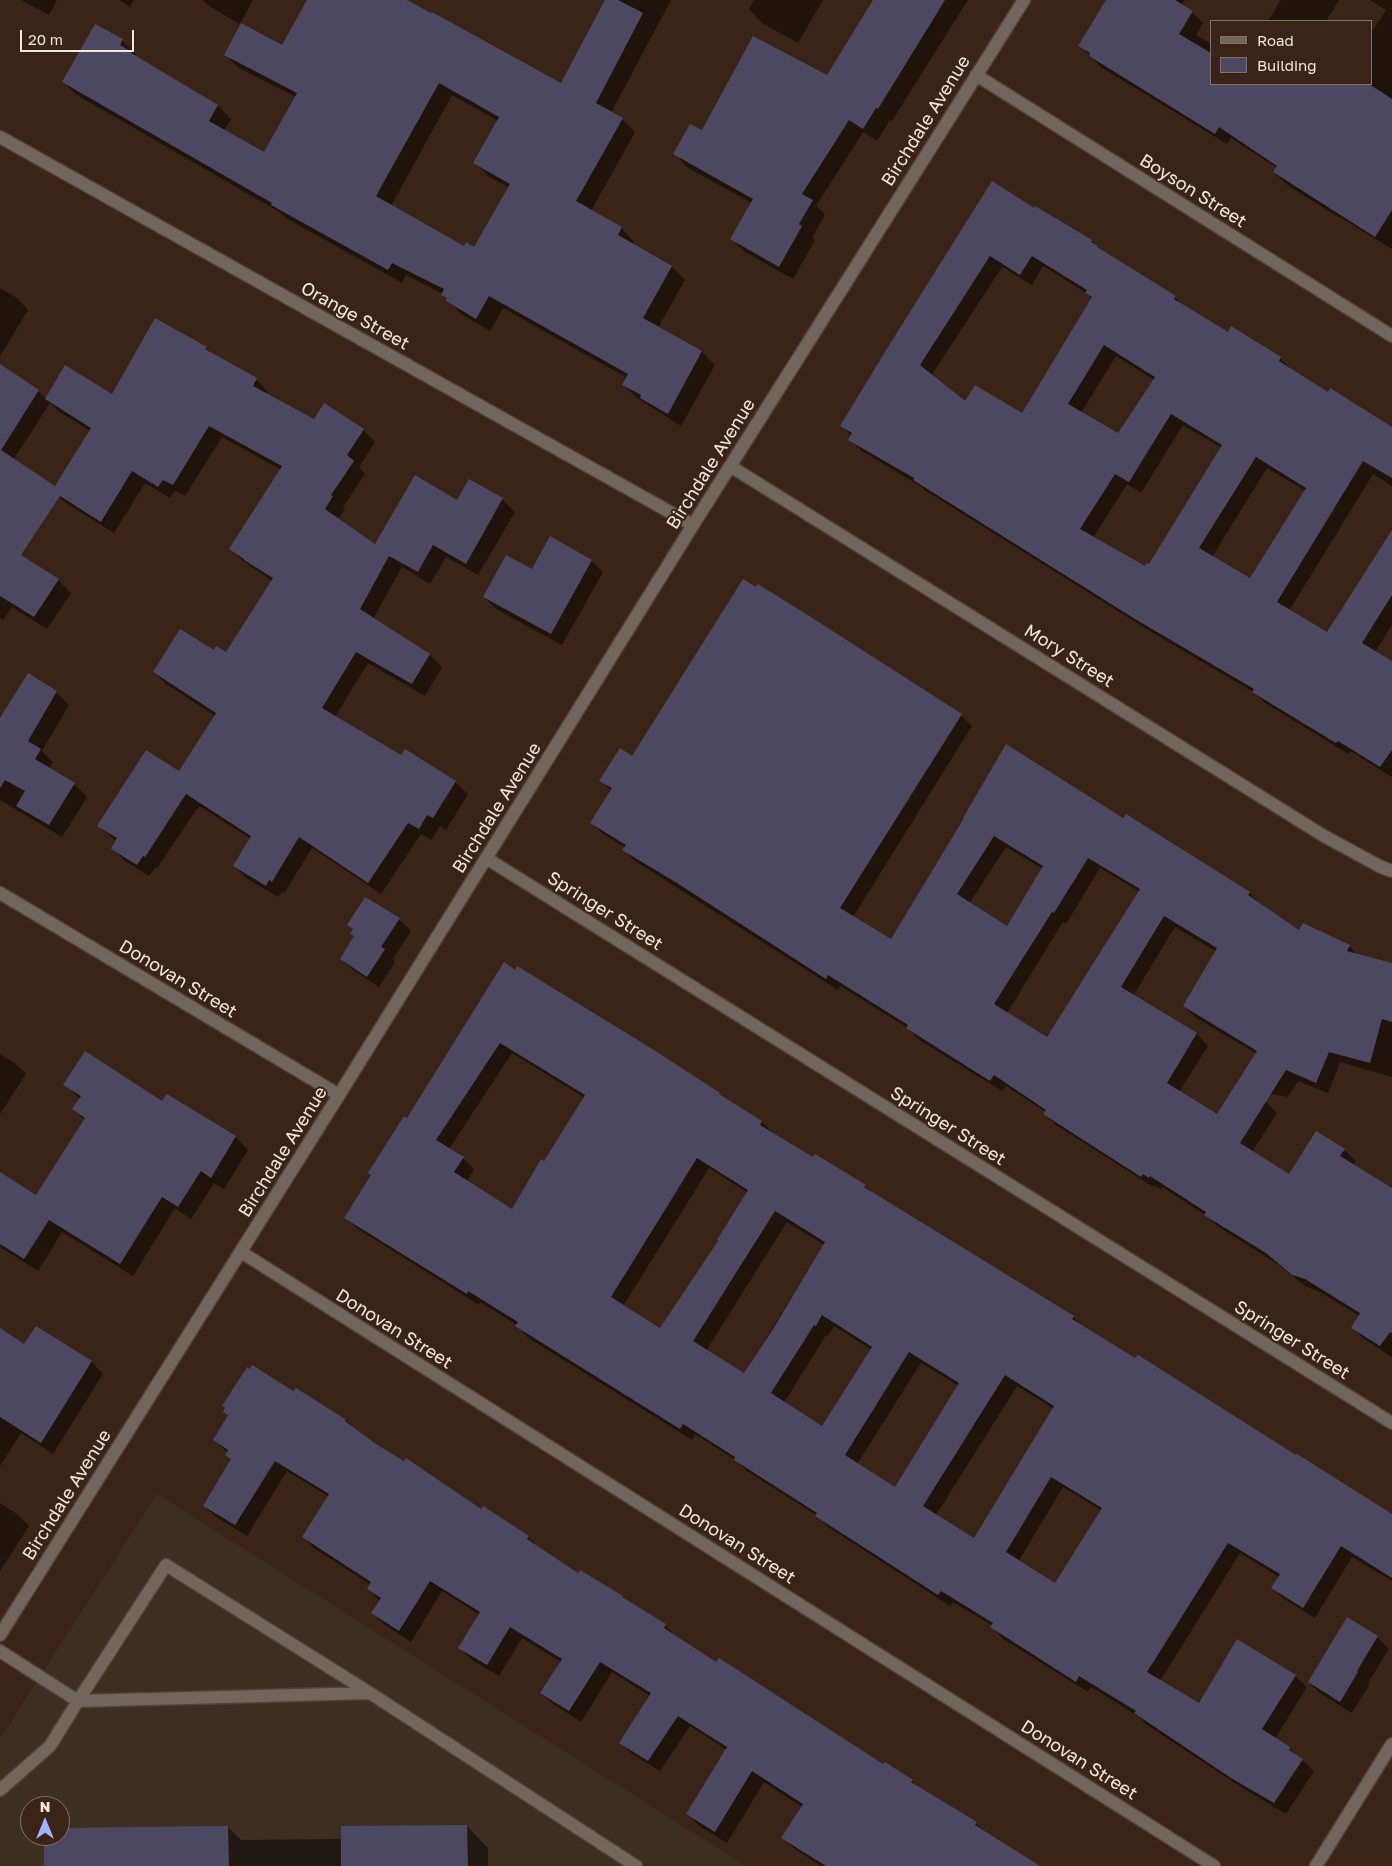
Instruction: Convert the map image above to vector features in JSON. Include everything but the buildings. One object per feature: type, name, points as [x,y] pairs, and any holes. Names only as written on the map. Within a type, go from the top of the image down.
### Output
[{"type":"street","name":"Birchdale Avenue","points":[[0,1635],[241,1252],[693,525],[1024,0]]},
{"type":"street","name":"Boyson Street","points":[[976,76],[1392,336]]},
{"type":"street","name":"Orange Street","points":[[0,137],[693,525]]},
{"type":"street","name":"Mory Street","points":[[730,466],[1324,836],[1392,871]]},
{"type":"street","name":"Springer Street","points":[[486,858],[1392,1423]]},
{"type":"street","name":"Donovan Street","points":[[0,893],[339,1095]]},
{"type":"street","name":"Donovan Street","points":[[241,1252],[1214,1866]]},
{"type":"street","points":[[0,1790],[46,1751],[166,1565],[370,1693],[636,1866]]},
{"type":"street","points":[[0,1651],[78,1701],[370,1693]]},
{"type":"street","points":[[1316,1866],[1392,1744]]},
{"type":"shaded area","points":[[157,1494],[746,1866],[0,1866],[0,1739]]}]
